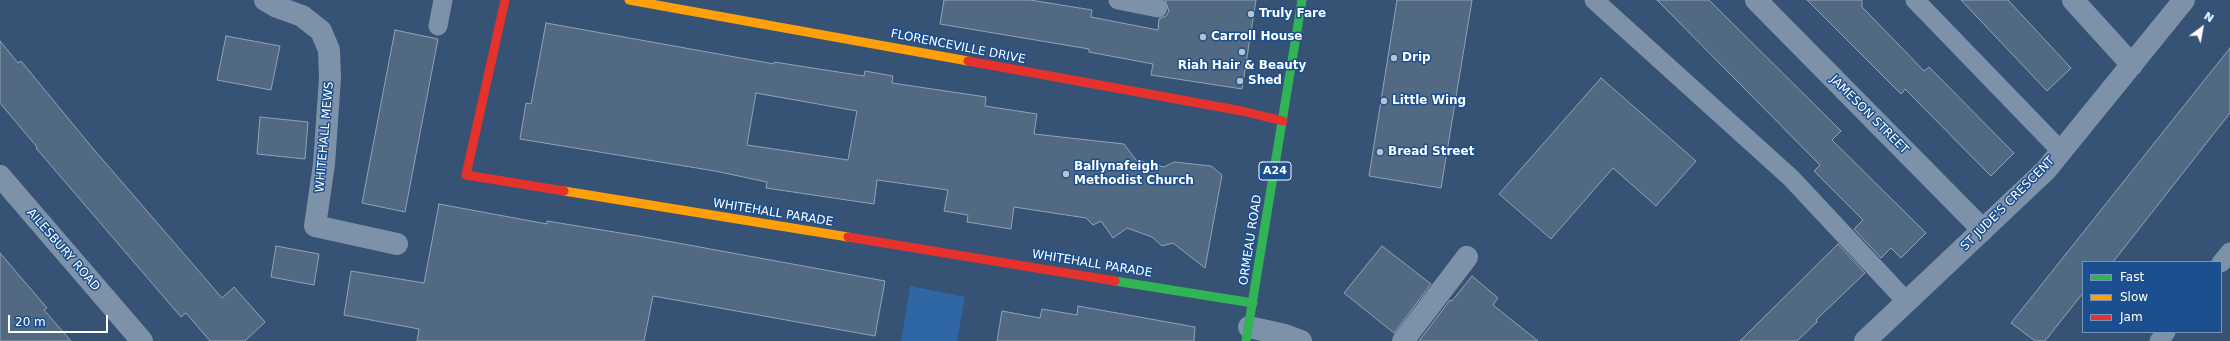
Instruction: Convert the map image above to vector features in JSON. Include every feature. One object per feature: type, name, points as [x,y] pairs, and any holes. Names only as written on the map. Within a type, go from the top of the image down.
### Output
[{"type":"street","name":"WHITEHALL MEWS","points":[[265,0],[277,7],[302,16],[321,30],[329,50],[330,78],[324,164],[315,226],[397,244]]},
{"type":"street","name":"WHITEHALL PARADE","points":[[505,0],[466,175],[1253,303]]},
{"type":"street","name":"FLORENCEVILLE DRIVE","points":[[628,0],[1242,111],[1283,121]]},
{"type":"street","name":"ORMEAU ROAD","points":[[1248,334],[1302,0]]},
{"type":"street","name":"JAMESON STREET","points":[[1756,0],[1983,230]]},
{"type":"street","points":[[2073,0],[2132,65]]},
{"type":"street","name":"ST JUDE'S CRESCENT","points":[[1865,341],[2046,170],[2184,0]]},
{"type":"street","name":"AILESBURY ROAD","points":[[0,176],[142,341]]},
{"type":"street","points":[[1403,341],[1467,257]]},
{"type":"street","points":[[1248,334],[1285,335],[1301,341]]},
{"type":"lane","points":[[438,26],[443,0]]},
{"type":"lane","points":[[1118,0],[1158,8]]},
{"type":"lane","points":[[1594,0],[1791,178],[1907,302]]},
{"type":"lane","points":[[1914,0],[2061,151]]},
{"type":"lane","points":[[2222,262],[2230,252]]},
{"type":"lane","points":[[2159,341],[2165,333]]},
{"type":"shaded area","points":[[910,286],[965,297],[957,341],[901,341]]},
{"type":"building","points":[[944,0],[1030,0],[1092,10],[1091,17],[1158,30],[1159,19],[1166,16],[1169,11],[1165,0],[1256,0],[1242,89],[1151,75],[1153,64],[1089,52],[1089,49],[940,24]]},
{"type":"building","points":[[1397,0],[1472,0],[1441,188],[1369,176]]},
{"type":"building","points":[[1657,0],[1709,0],[1841,131],[1832,140],[1926,233],[1901,258],[1891,248],[1881,258],[1854,229],[1863,220],[1814,171],[1820,165]]},
{"type":"building","points":[[1807,0],[1862,0],[1862,7],[1924,71],[1929,67],[2014,153],[1991,176],[1905,89],[1901,94]]},
{"type":"building","points":[[1961,0],[2008,0],[2071,68],[2047,91]]},
{"type":"building","points":[[546,23],[774,64],[774,62],[864,76],[865,71],[893,76],[892,83],[986,97],[985,106],[1037,114],[1034,134],[1124,144],[1136,160],[1164,167],[1174,162],[1211,166],[1222,175],[1205,268],[1173,243],[1162,246],[1152,237],[1127,228],[1113,238],[1101,221],[1093,225],[1086,218],[1014,207],[1011,229],[967,222],[968,215],[944,211],[948,190],[877,180],[874,204],[766,188],[767,182],[715,171],[520,139],[526,103],[531,104]],"holes":[[[756,93],[857,111],[848,160],[747,145]]]},
{"type":"building","points":[[395,30],[438,39],[405,212],[362,203]]},
{"type":"building","points":[[226,36],[280,46],[271,90],[217,80]]},
{"type":"building","points":[[0,41],[18,63],[21,61],[90,145],[222,298],[234,287],[265,322],[245,341],[210,341],[186,313],[181,317],[36,148],[37,147],[0,103]]},
{"type":"building","points":[[2230,48],[2230,113],[2114,261],[2082,261],[2082,294],[2045,341],[2035,341],[2011,323]]},
{"type":"building","points":[[1601,78],[1696,161],[1656,206],[1613,168],[1551,239],[1499,194]]},
{"type":"building","points":[[260,117],[308,122],[305,159],[257,154]]},
{"type":"building","points":[[439,204],[547,224],[547,221],[645,237],[885,281],[875,336],[653,296],[644,341],[417,341],[419,329],[344,315],[351,271],[424,283]]},
{"type":"building","points":[[1838,244],[1865,273],[1816,320],[1817,322],[1797,341],[1740,341]]},
{"type":"building","points":[[276,246],[319,254],[314,285],[271,277]]},
{"type":"building","points":[[1382,246],[1431,284],[1394,333],[1344,293]]},
{"type":"building","points":[[0,253],[47,308],[44,310],[71,341],[0,341]]},
{"type":"building","points":[[1472,276],[1498,298],[1493,305],[1538,341],[1419,341],[1450,300],[1452,301]]},
{"type":"building","points":[[1078,306],[1195,327],[1194,341],[997,341],[1002,311],[1040,318],[1042,309],[1077,315]]},
{"type":"traffic: fast","points":[[1246,341],[1302,0]]},
{"type":"traffic: fast","points":[[1115,281],[1253,303]]},
{"type":"traffic: slow","points":[[629,0],[968,61]]},
{"type":"traffic: slow","points":[[564,191],[848,237]]},
{"type":"traffic: jam","points":[[505,0],[466,175],[564,191]]},
{"type":"traffic: jam","points":[[968,61],[1242,111],[1283,121]]},
{"type":"traffic: jam","points":[[848,237],[1115,281]]},
{"type":"place","name":"Truly Fare","points":[[1251,14]]},
{"type":"place","name":"Carroll House","points":[[1203,37]]},
{"type":"place","name":"Riah Hair & Beauty","points":[[1242,52]]},
{"type":"place","name":"Drip","points":[[1394,58]]},
{"type":"place","name":"Shed","points":[[1240,81]]},
{"type":"place","name":"Little Wing","points":[[1384,101]]},
{"type":"place","name":"Bread Street","points":[[1380,152]]},
{"type":"place","name":"Ballynafeigh Methodist Church","points":[[1066,174]]}]
